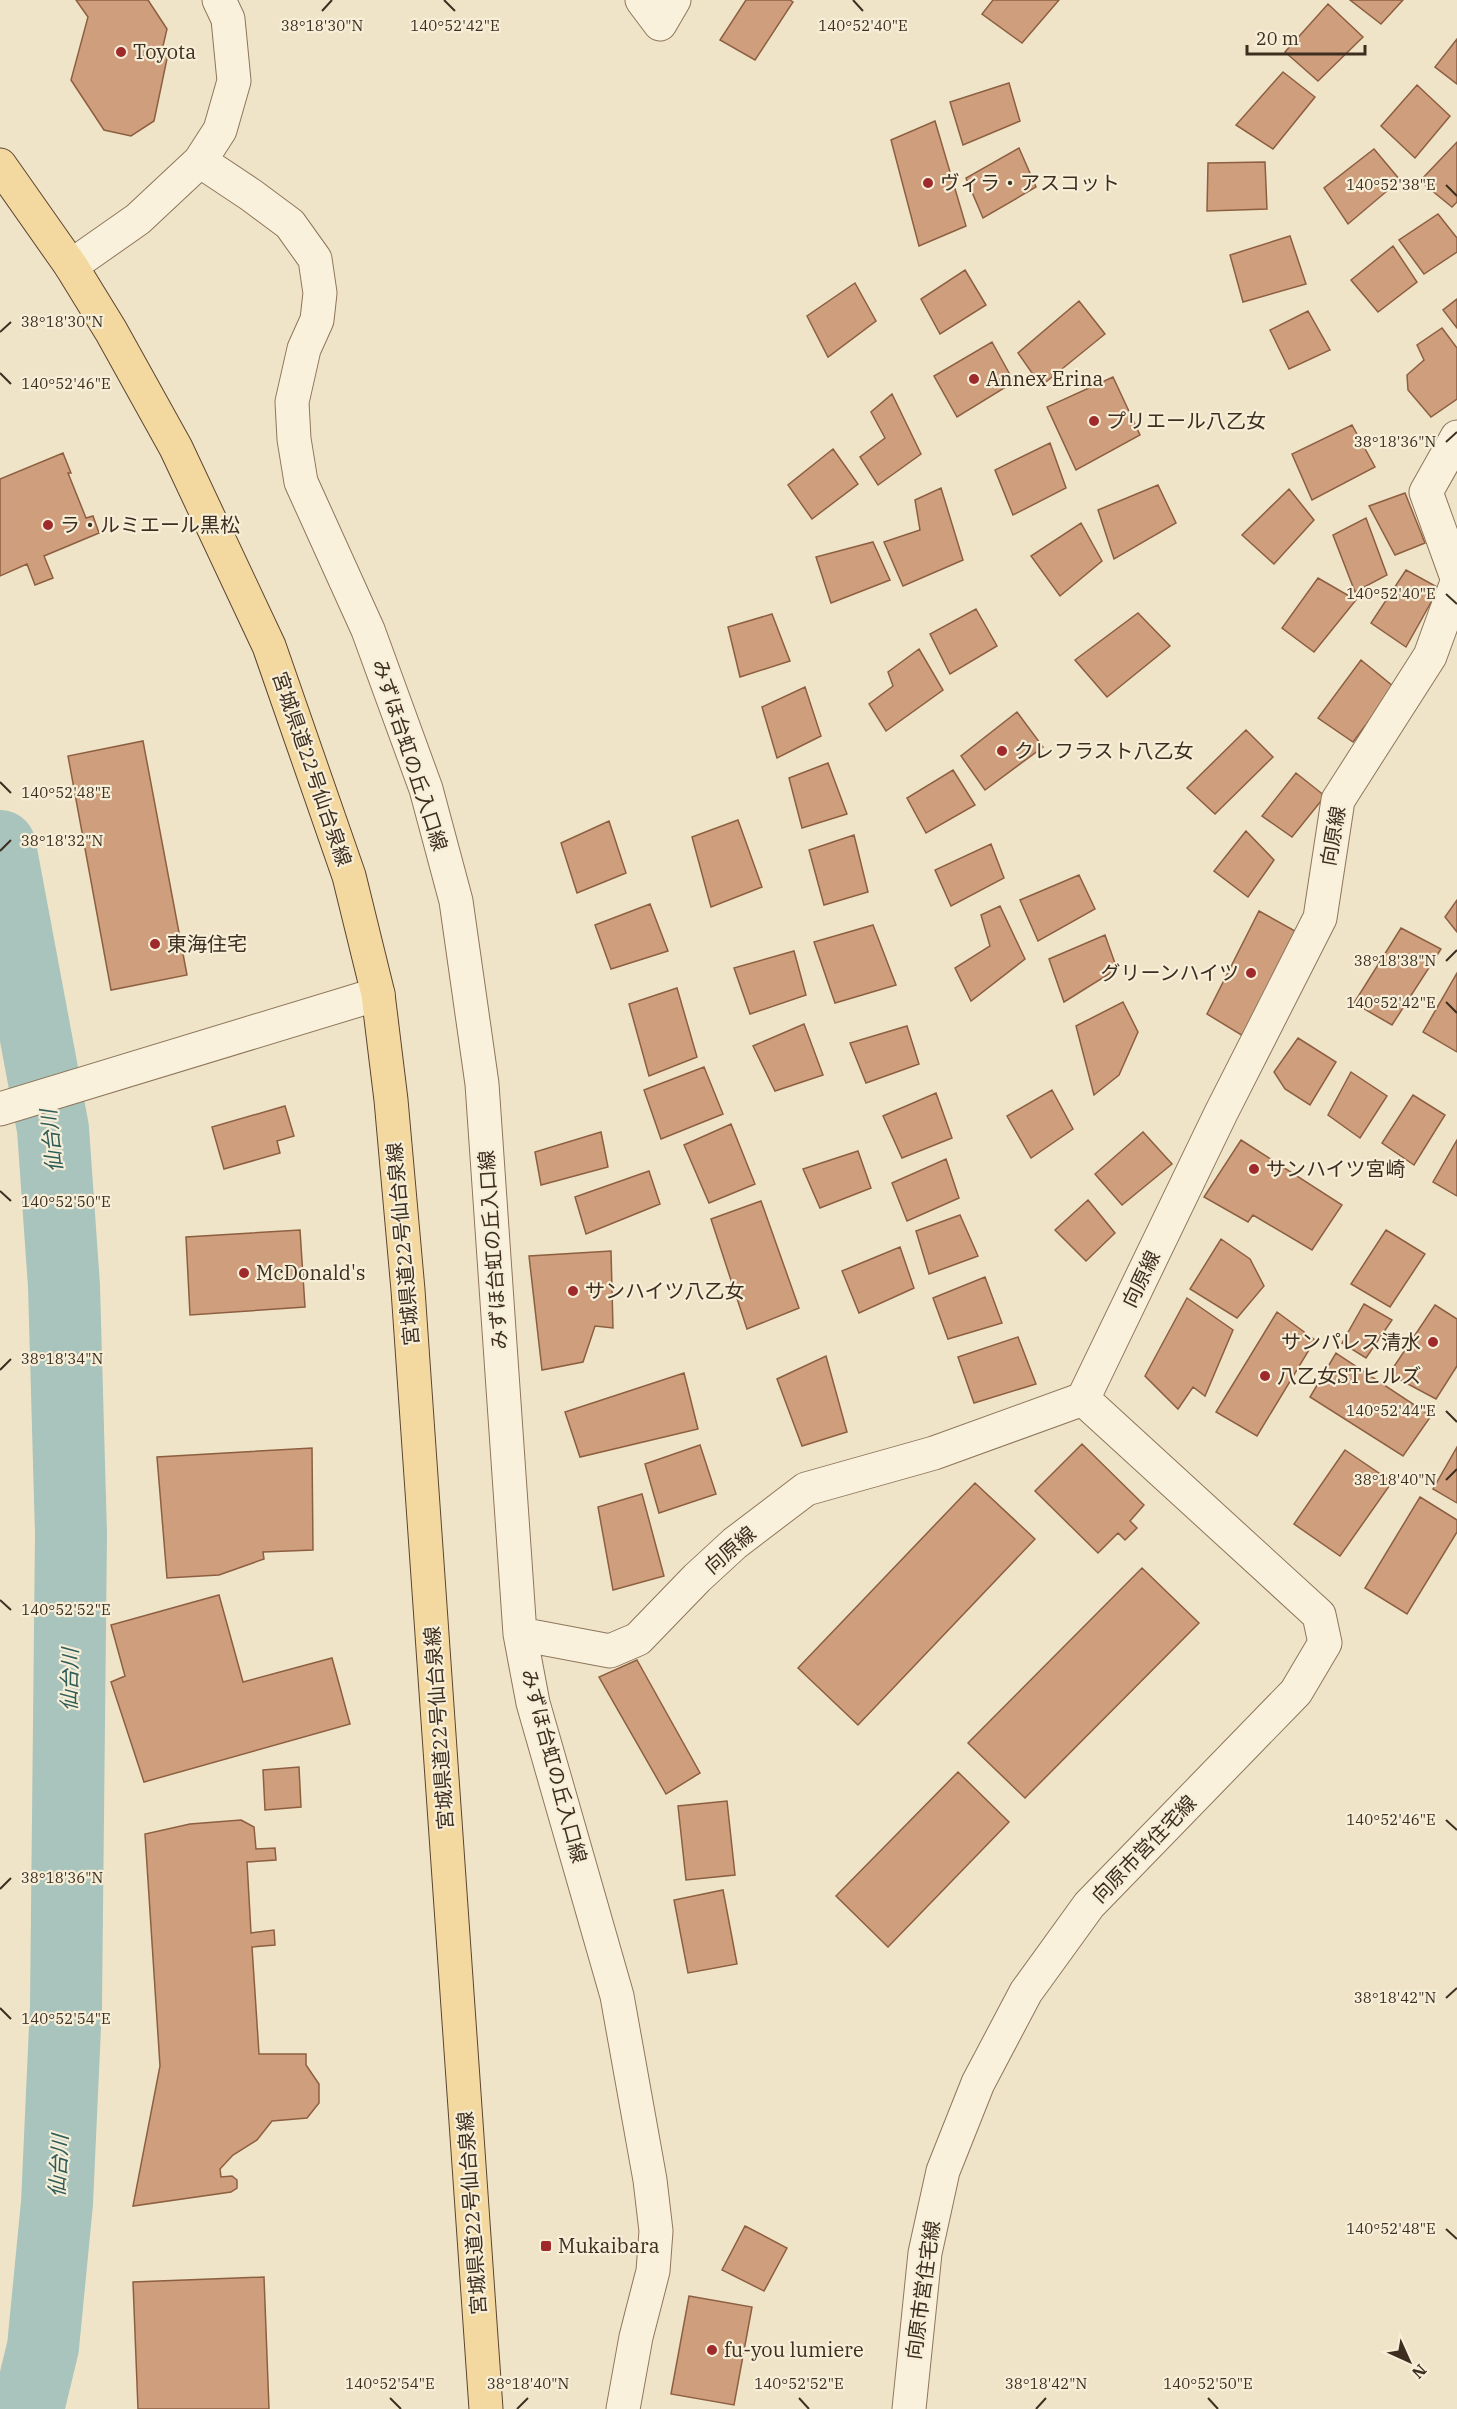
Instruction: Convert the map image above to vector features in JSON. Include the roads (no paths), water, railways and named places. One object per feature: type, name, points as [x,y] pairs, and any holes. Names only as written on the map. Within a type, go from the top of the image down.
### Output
[{"type":"main road","name":"宮城県道22号仙台泉線","points":[[0,165],[71,266],[111,331],[176,447],[269,646],[349,876],[378,994],[391,1100],[408,1290],[486,2409]]},
{"type":"street","points":[[71,266],[138,219],[200,161],[220,130],[234,81],[228,19],[219,0]]},
{"type":"street","points":[[642,0],[660,24],[674,0]]},
{"type":"street","name":"みずほ台虹の丘入口線","points":[[200,161],[290,224],[315,259],[320,293],[318,320],[304,349],[292,402],[294,439],[301,482],[372,640],[426,789],[456,901],[482,1084],[520,1634],[533,1703],[617,1996],[650,2180],[656,2231],[653,2271],[636,2337],[623,2409]]},
{"type":"street","name":"向原線","points":[[520,1634],[610,1651],[638,1639],[735,1542],[806,1489],[934,1453],[1083,1399],[1221,1113],[1320,918],[1338,800],[1430,656],[1457,580],[1426,492],[1457,437]]},
{"type":"street","points":[[0,1109],[378,994]]},
{"type":"street","name":"向原市営住宅線","points":[[909,2409],[925,2253],[943,2171],[978,2083],[1026,1992],[1089,1905],[1296,1692],[1324,1643],[1319,1616],[1083,1399]]},
{"type":"waterway","name":"仙台川","points":[[0,846],[53,1129],[64,1286],[71,1534],[66,2005],[57,2203],[43,2347],[28,2409]]},
{"type":"place","name":"Toyota","points":[[121,52]]},
{"type":"place","name":"ヴィラ・アスコット","points":[[928,183]]},
{"type":"place","name":"Annex Erina","points":[[974,379]]},
{"type":"place","name":"プリエール八乙女","points":[[1094,421]]},
{"type":"place","name":"ラ・ルミエール黒松","points":[[48,525]]},
{"type":"place","name":"クレフラスト八乙女","points":[[1002,751]]},
{"type":"place","name":"東海住宅","points":[[155,944]]},
{"type":"place","name":"グリーンハイツ","points":[[1251,973]]},
{"type":"place","name":"サンハイツ宮崎","points":[[1254,1169]]},
{"type":"place","name":"McDonald's","points":[[244,1273]]},
{"type":"place","name":"サンハイツ八乙女","points":[[573,1291]]},
{"type":"place","name":"サンパレス清水","points":[[1433,1342]]},
{"type":"place","name":"八乙女STヒルズ","points":[[1265,1376]]},
{"type":"place","name":"Mukaibara","points":[[546,2246]]},
{"type":"place","name":"fu-you lumiere","points":[[712,2350]]}]
